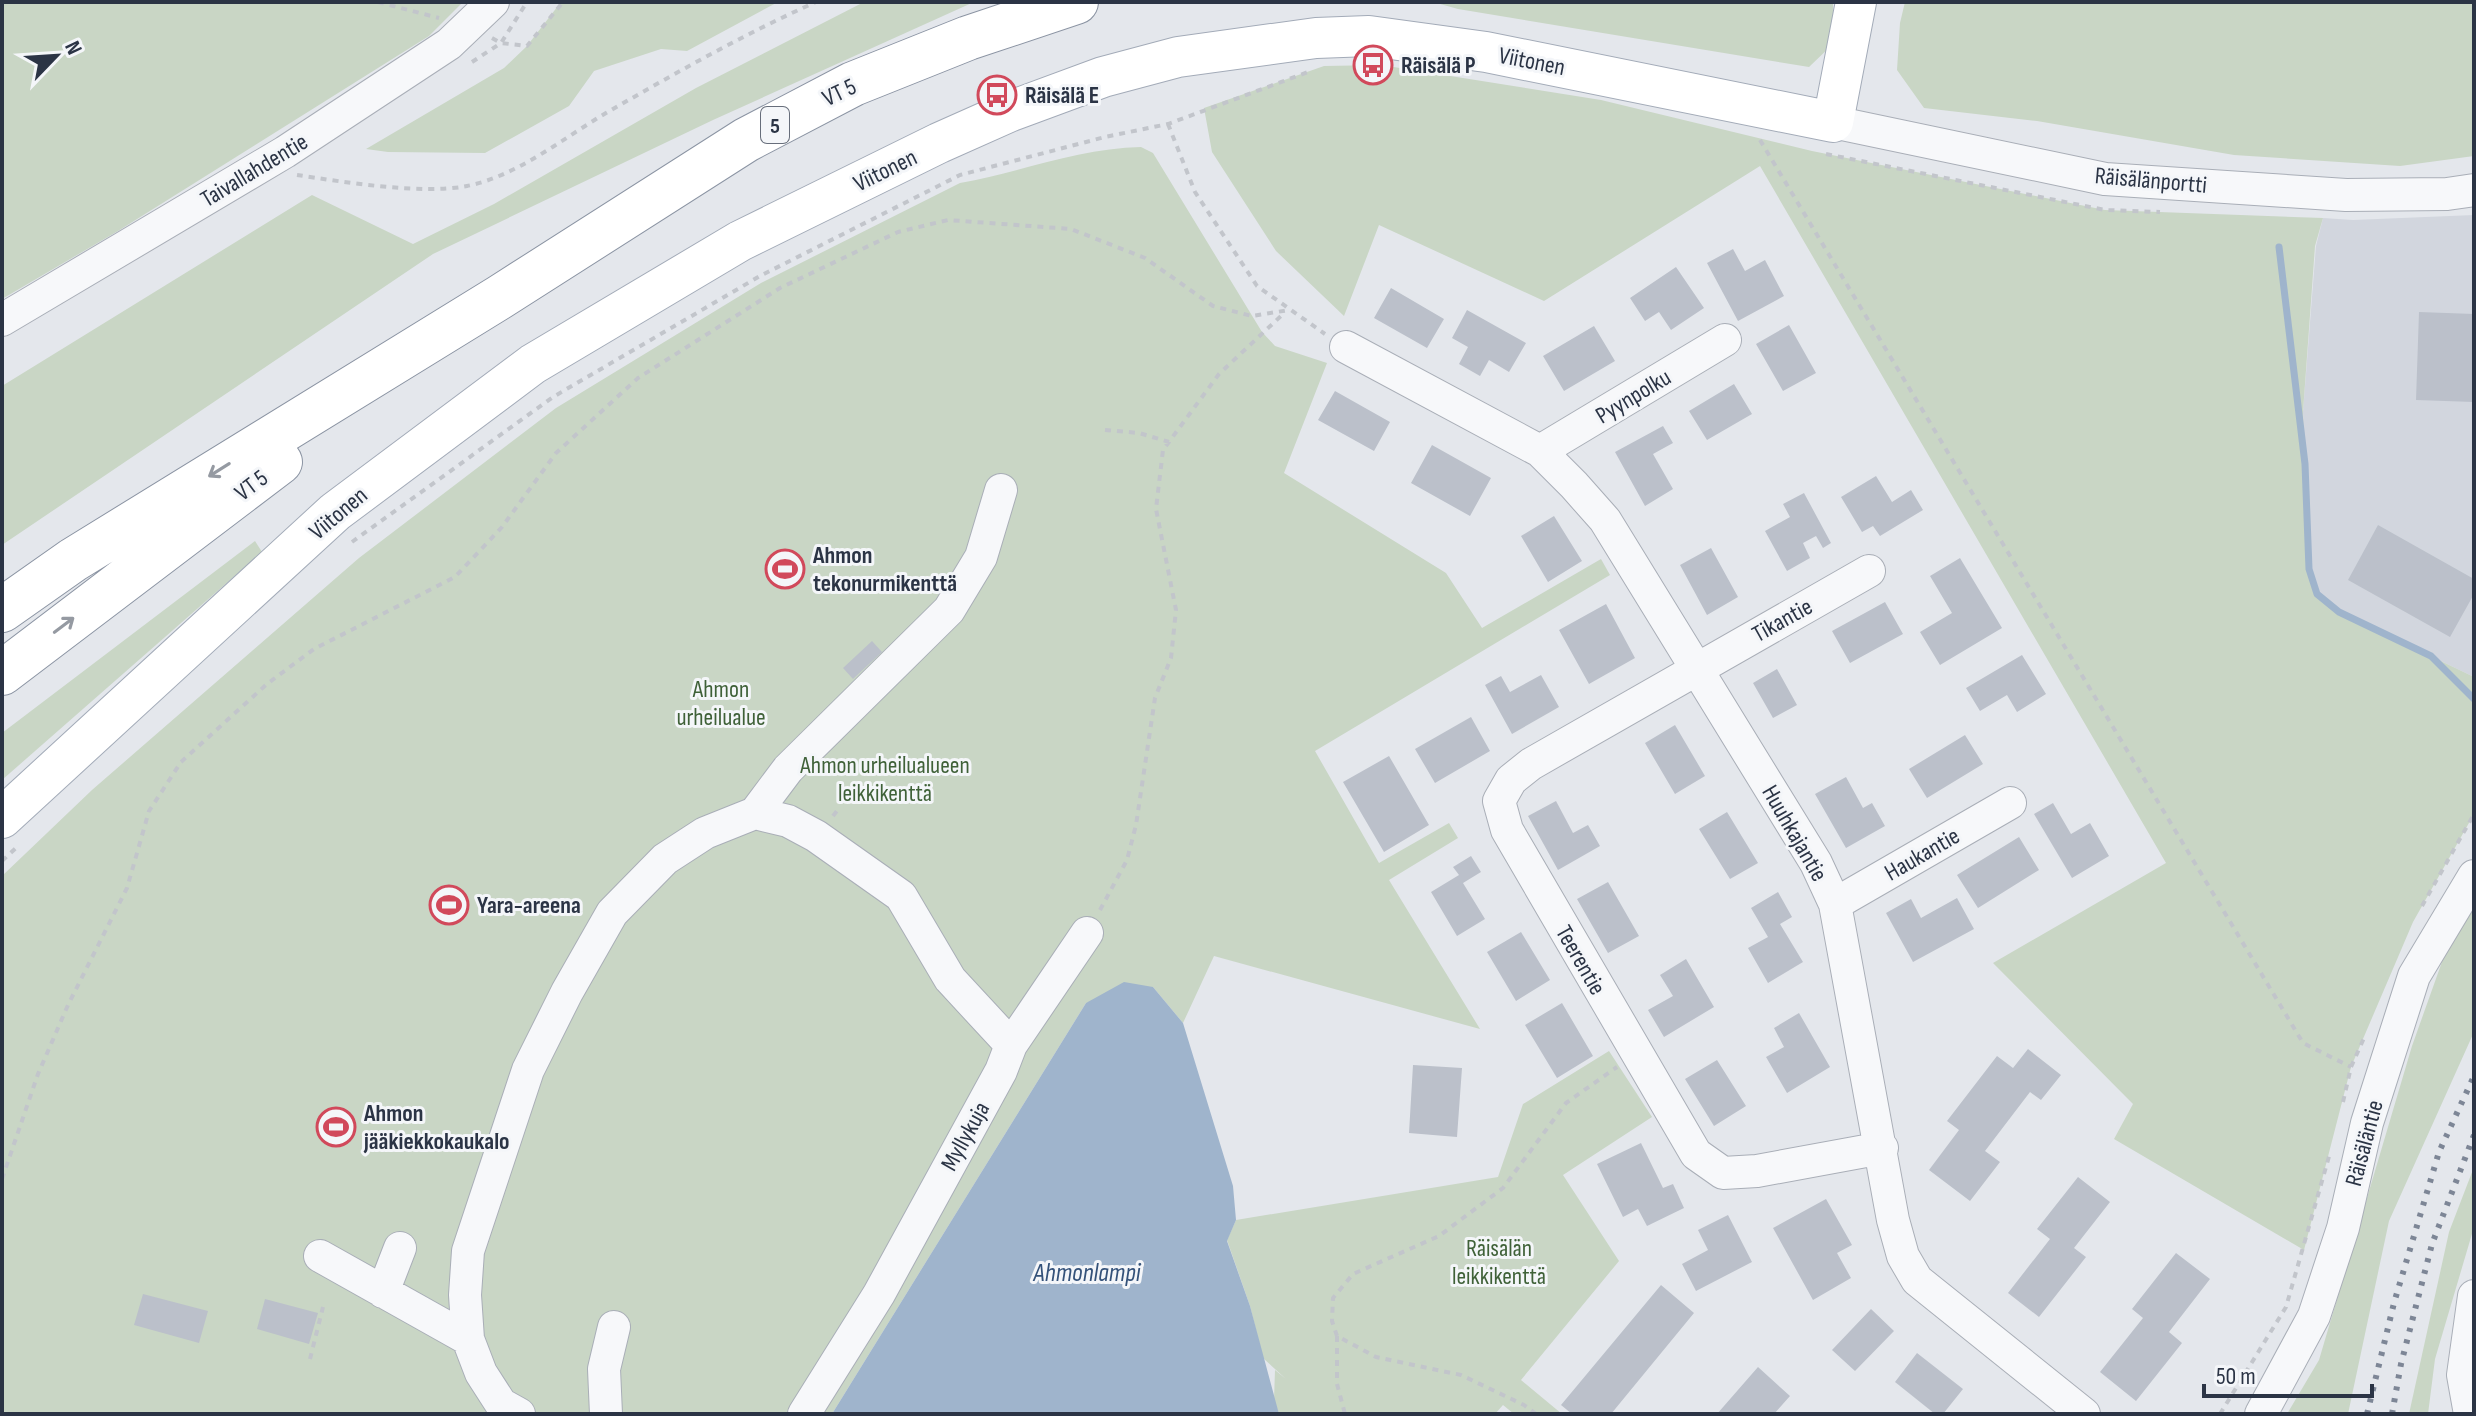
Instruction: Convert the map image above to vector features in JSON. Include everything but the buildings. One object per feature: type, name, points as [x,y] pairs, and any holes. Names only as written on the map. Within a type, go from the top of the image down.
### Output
[{"type":"highway","name":"VT 5","points":[[2,610],[73,560],[500,297],[746,140],[853,84],[968,38],[1076,2]]},
{"type":"highway","name":"VT 5","points":[[2,673],[500,297]]},
{"type":"main road","points":[[1823,137],[1856,2]]},
{"type":"main road","name":"Viitonen","points":[[13,829],[335,512],[533,364],[740,241],[1011,111],[1103,77],[1178,57],[1316,38],[1369,36],[1486,52],[1823,137]]},
{"type":"street","name":"Taivallahdentie","points":[[2,320],[285,152],[449,44],[493,2]]},
{"type":"street","name":"Räisälänportti","points":[[1823,137],[2105,179],[2346,195],[2447,194],[2474,190]]},
{"type":"street","name":"Pyynpolku","points":[[1540,451],[1725,340]]},
{"type":"street","name":"Huuhkajantie","points":[[1346,347],[1540,451],[1605,520],[1816,863],[1835,904],[1893,1220],[1903,1256],[1917,1280],[2084,1414]]},
{"type":"street","points":[[519,1414],[501,1404],[481,1373],[468,1339],[465,1295],[468,1251],[528,1070],[567,992],[612,913],[665,859],[705,833],[755,813],[788,769],[949,610],[981,557],[1001,490]]},
{"type":"street","name":"Tikantie","points":[[1695,669],[1869,571]]},
{"type":"street","name":"Teerentie","points":[[1695,669],[1531,764],[1511,780],[1499,801],[1507,830],[1696,1154],[1723,1173],[1757,1171],[1882,1148]]},
{"type":"street","name":"Haukantie","points":[[1835,904],[2010,803]]},
{"type":"street","points":[[755,813],[788,821],[816,836],[901,896],[950,979],[1011,1045]]},
{"type":"street","name":"Räisäläntie","points":[[2261,1414],[2314,1316],[2343,1228],[2367,1123],[2414,976],[2474,876]]},
{"type":"street","name":"Myllykuja","points":[[804,1414],[879,1294],[1001,1071],[1011,1045],[1087,933]]},
{"type":"street","points":[[383,1292],[400,1248]]},
{"type":"street","points":[[320,1256],[468,1339]]},
{"type":"street","points":[[2470,1414],[2463,1375],[2474,1296]]},
{"type":"street","points":[[606,1414],[604,1369],[614,1327]]},
{"type":"path","points":[[378,2],[470,26],[501,43],[527,46],[563,2]]},
{"type":"path","points":[[285,152],[297,175],[341,181],[431,189],[464,187],[497,178],[773,21],[816,2]]},
{"type":"path","points":[[343,550],[553,397],[760,276],[960,175],[1168,124],[1309,72]]},
{"type":"path","points":[[1168,124],[1195,192],[1257,286],[1346,347]]},
{"type":"path","points":[[1823,137],[2105,210],[2168,212]]},
{"type":"path","points":[[1773,143],[1760,140],[2303,1043],[2351,1067]]},
{"type":"path","points":[[2,1179],[38,1074],[68,1005],[127,888],[149,811],[181,762],[267,684],[314,649],[455,577],[502,527],[556,453],[638,378],[780,288],[898,232],[948,220],[1071,229],[1145,258],[1213,306],[1252,316],[1289,310]]},
{"type":"path","points":[[1087,933],[1127,860],[1136,825],[1155,698],[1171,658],[1176,610],[1156,509],[1163,450],[1219,374],[1289,310]]},
{"type":"path","points":[[1105,430],[1139,433],[1169,442]]},
{"type":"path","points":[[2,861],[13,829]]},
{"type":"path","points":[[1345,1414],[1337,1384],[1333,1298],[1353,1274],[1439,1236],[1503,1188],[1566,1103],[1636,1054]]},
{"type":"path","points":[[310,1359],[323,1307]]},
{"type":"path","points":[[1337,1336],[1376,1357],[1461,1375],[1524,1405],[1536,1414]]},
{"type":"shaded area","points":[[2474,215],[2474,677],[2339,612],[2317,594],[2309,569],[2303,412],[2316,246],[2323,218],[2353,220]]},
{"type":"green space","points":[[2,2],[463,2],[429,36],[118,231],[2,299]]},
{"type":"green space","points":[[561,2],[778,2],[687,51],[661,49],[594,71],[569,106],[485,153],[366,149],[504,68],[527,46]]},
{"type":"green space","points":[[864,2],[974,2],[713,120],[433,254],[2,545],[2,386],[312,195],[413,244],[494,204],[696,88]]},
{"type":"green space","points":[[1433,2],[1833,2],[1833,44],[1809,67],[1458,9]]},
{"type":"green space","points":[[1905,2],[2474,2],[2474,156],[2400,166],[2234,155],[2037,121],[1924,108],[1897,70],[1900,23]]},
{"type":"green space","points":[[1381,65],[1601,100],[1812,151],[2105,210],[2323,218],[2315,246],[2303,412],[2309,569],[2317,594],[2339,612],[2474,677],[2474,814],[2413,922],[2351,1067],[2304,1250],[2114,1139],[2133,1104],[1993,963],[2166,863],[1760,166],[1544,301],[1379,225],[1344,316],[1276,251],[1212,152],[1204,108],[1324,66]]},
{"type":"green space","points":[[1141,147],[1153,153],[1262,332],[1275,346],[1327,363],[1284,473],[1446,573],[1482,628],[1601,559],[1610,575],[1315,751],[1379,863],[1449,823],[1458,838],[1389,880],[1480,1029],[1214,956],[1183,1023],[1153,987],[1086,1003],[832,1414],[2,1414],[2,876],[92,790],[359,558],[556,408],[761,283],[960,183],[1073,156]]},
{"type":"green space","points":[[255,541],[262,552],[2,780],[2,733]]},
{"type":"green space","points":[[2474,907],[2474,1032],[2389,1221],[2348,1414],[2287,1414],[2319,1360],[2412,1046],[2443,959]]},
{"type":"green space","name":"Räisälän leikkikenttä","points":[[1609,1051],[1652,1117],[1563,1175],[1619,1261],[1521,1380],[1562,1414],[1514,1414],[1503,1405],[1495,1414],[1279,1414],[1274,1400],[1275,1370],[1286,1379],[1263,1358],[1250,1306],[1227,1240],[1236,1220],[1498,1177],[1523,1104]]},
{"type":"green space","points":[[2474,1167],[2474,1227],[2435,1359],[2428,1414],[2409,1414],[2449,1232]]},
{"type":"water","name":"Ahmonlampi","points":[[1124,982],[1153,987],[1183,1023],[1233,1186],[1236,1220],[1227,1241],[1250,1306],[1279,1414],[832,1414],[1086,1003]]},
{"type":"waterway","points":[[2279,247],[2305,464],[2309,569],[2317,594],[2339,612],[2431,656],[2474,699]]},
{"type":"railway","points":[[2367,1414],[2394,1303],[2439,1152],[2474,1076]]},
{"type":"railway","points":[[2392,1414],[2401,1364],[2432,1244],[2474,1135]]},
{"type":"place","name":"Räisälä P","points":[[1373,65]]},
{"type":"place","name":"Räisälä E","points":[[997,95]]},
{"type":"place","name":"Ahmon tekonurmikenttä","points":[[785,569]]},
{"type":"place","name":"Yara-areena","points":[[449,905]]},
{"type":"place","name":"Ahmon jääkiekkokaukalo","points":[[336,1127]]},
{"type":"park label","name":"Ahmon urheilualue","points":[[721,703]]},
{"type":"park label","name":"Ahmon urheilualueen leikkikenttä","points":[[885,779]]}]
